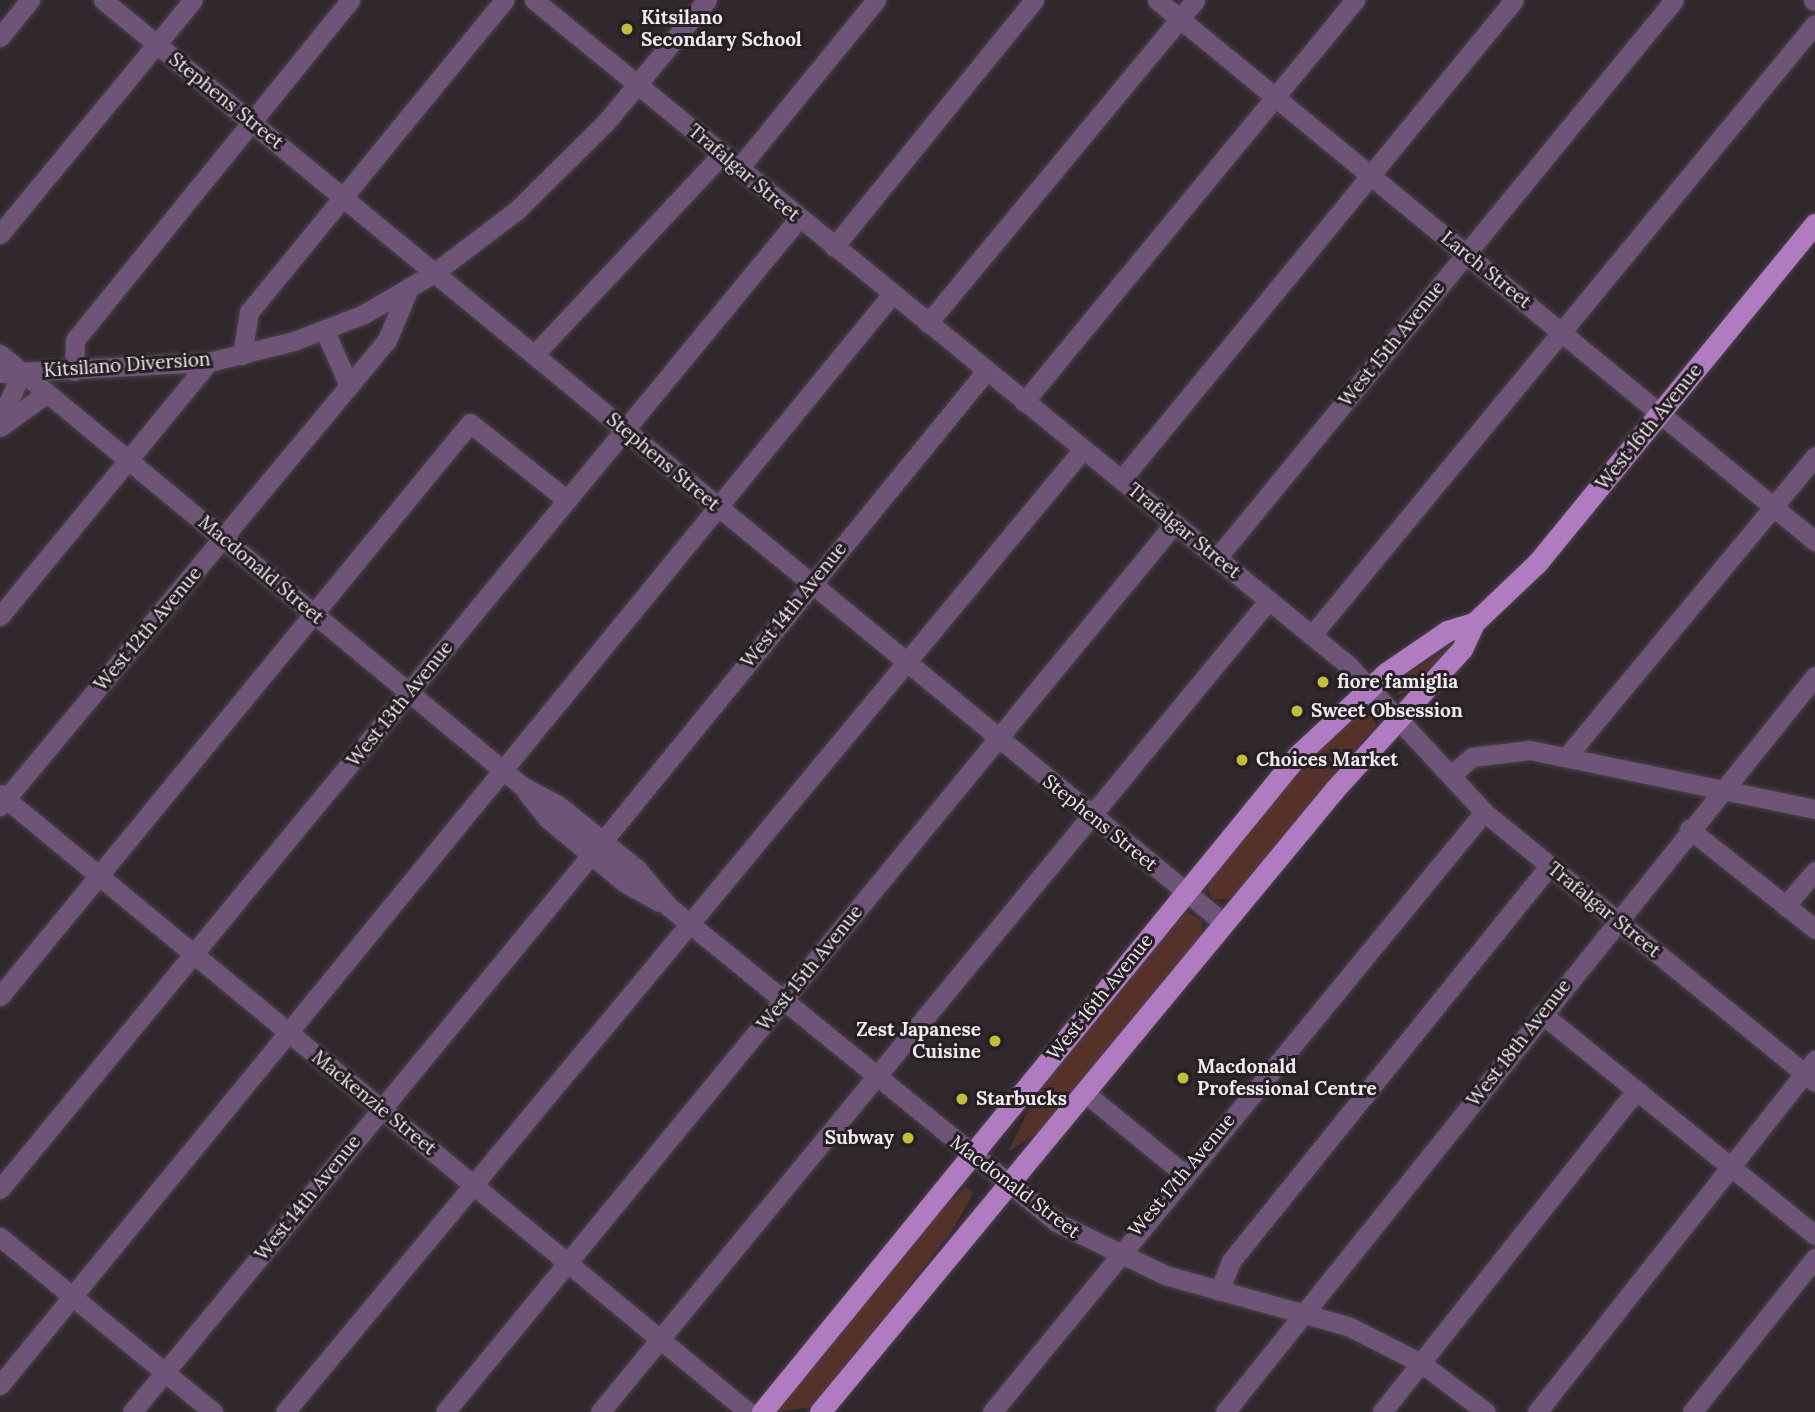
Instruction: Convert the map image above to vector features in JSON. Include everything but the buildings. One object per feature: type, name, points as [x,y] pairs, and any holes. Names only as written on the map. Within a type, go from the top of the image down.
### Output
[{"type":"main road","name":"West 16th Avenue","points":[[820,1412],[1224,923],[1398,717],[1462,649],[1474,623],[1538,562],[1815,224]]},
{"type":"main road","name":"West 16th Avenue","points":[[762,1412],[1298,755],[1370,687],[1447,631],[1474,623]]},
{"type":"street","points":[[0,37],[30,0]]},
{"type":"street","name":"Stephens Street","points":[[103,0],[1224,923]]},
{"type":"street","points":[[0,234],[193,0]]},
{"type":"street","points":[[74,371],[75,340],[350,0]]},
{"type":"street","points":[[242,355],[249,312],[345,199],[505,0]]},
{"type":"street","name":"Trafalgar Street","points":[[534,0],[1312,635],[1370,687],[1484,812],[1616,920],[1811,1072]]},
{"type":"street","points":[[408,290],[517,210],[638,84],[707,0]]},
{"type":"street","points":[[739,168],[876,0]]},
{"type":"street","points":[[834,247],[1034,0]]},
{"type":"street","name":"Larch Street","points":[[1157,0],[1815,541]]},
{"type":"street","points":[[928,323],[1195,0]]},
{"type":"street","points":[[1024,402],[1354,0]]},
{"type":"street","points":[[1121,480],[1514,0]]},
{"type":"street","name":"West 15th Avenue","points":[[1217,558],[1674,0]]},
{"type":"street","points":[[1312,635],[1815,24]]},
{"type":"street","points":[[534,355],[722,154]]},
{"type":"street","name":"West 13th Avenue","points":[[0,1189],[799,218]]},
{"type":"street","name":"Kitsilano Diversion","points":[[0,373],[209,362],[325,331],[408,290]]},
{"type":"street","name":"West 12th Avenue","points":[[2,800],[387,340],[408,290]]},
{"type":"street","points":[[0,1385],[892,294]]},
{"type":"street","points":[[325,331],[349,386]]},
{"type":"street","name":"Macdonald Street","points":[[0,354],[522,786],[548,819],[597,848],[1009,1186],[1117,1256],[1219,1291],[1305,1312],[1421,1363],[1486,1412]]},
{"type":"street","points":[[0,617],[209,362]]},
{"type":"street","name":"West 14th Avenue","points":[[132,1412],[986,371]]},
{"type":"street","points":[[0,420],[22,372]]},
{"type":"street","points":[[0,427],[47,393]]},
{"type":"street","points":[[0,996],[316,617],[470,423],[567,500]]},
{"type":"street","points":[[285,1412],[1083,449]]},
{"type":"street","points":[[1568,755],[1815,456]]},
{"type":"street","name":"West 15th Avenue","points":[[446,1412],[1174,524]]},
{"type":"street","points":[[600,1412],[1269,600]]},
{"type":"street","name":"West 18th Avenue","points":[[1225,1412],[1616,920],[1815,676]]},
{"type":"street","points":[[1452,774],[1472,757],[1498,750],[1568,755],[1815,808]]},
{"type":"street","name":"Mackenzie Street","points":[[2,800],[382,1108],[748,1412]]},
{"type":"street","name":"West 17th Avenue","points":[[992,1412],[1183,1173],[1484,812]]},
{"type":"street","points":[[1689,829],[1815,929]]},
{"type":"street","points":[[1219,1291],[1231,1261],[1549,866]]},
{"type":"street","points":[[1785,906],[1815,871]]},
{"type":"street","points":[[1542,1014],[1815,1235]]},
{"type":"street","points":[[1536,1412],[1731,1166],[1811,1072]]},
{"type":"street","points":[[1382,1412],[1636,1090]]},
{"type":"street","points":[[1084,1093],[1183,1173]]},
{"type":"street","points":[[0,1237],[213,1412]]},
{"type":"street","points":[[1692,1412],[1815,1258]]},
{"type":"shaded area","points":[[1449,648],[1407,691],[1397,695],[1405,676]]},
{"type":"shaded area","points":[[1368,709],[1376,725],[1232,899],[1212,899],[1206,883],[1314,749]]},
{"type":"shaded area","points":[[1187,912],[1202,921],[1202,937],[1040,1131],[1008,1152],[1034,1099],[1135,966]]},
{"type":"shaded area","points":[[966,1187],[973,1194],[953,1229],[816,1406],[777,1412],[920,1230]]},
{"type":"place","name":"Kitsilano Secondary School","points":[[627,29]]},
{"type":"place","name":"fiore famiglia","points":[[1323,682]]},
{"type":"place","name":"Sweet Obsession","points":[[1297,711]]},
{"type":"place","name":"Choices Market","points":[[1242,760]]},
{"type":"place","name":"Zest Japanese Cuisine","points":[[995,1041]]},
{"type":"place","name":"Macdonald Professional Centre","points":[[1183,1078]]},
{"type":"place","name":"Starbucks","points":[[962,1099]]},
{"type":"place","name":"Subway","points":[[908,1138]]}]
